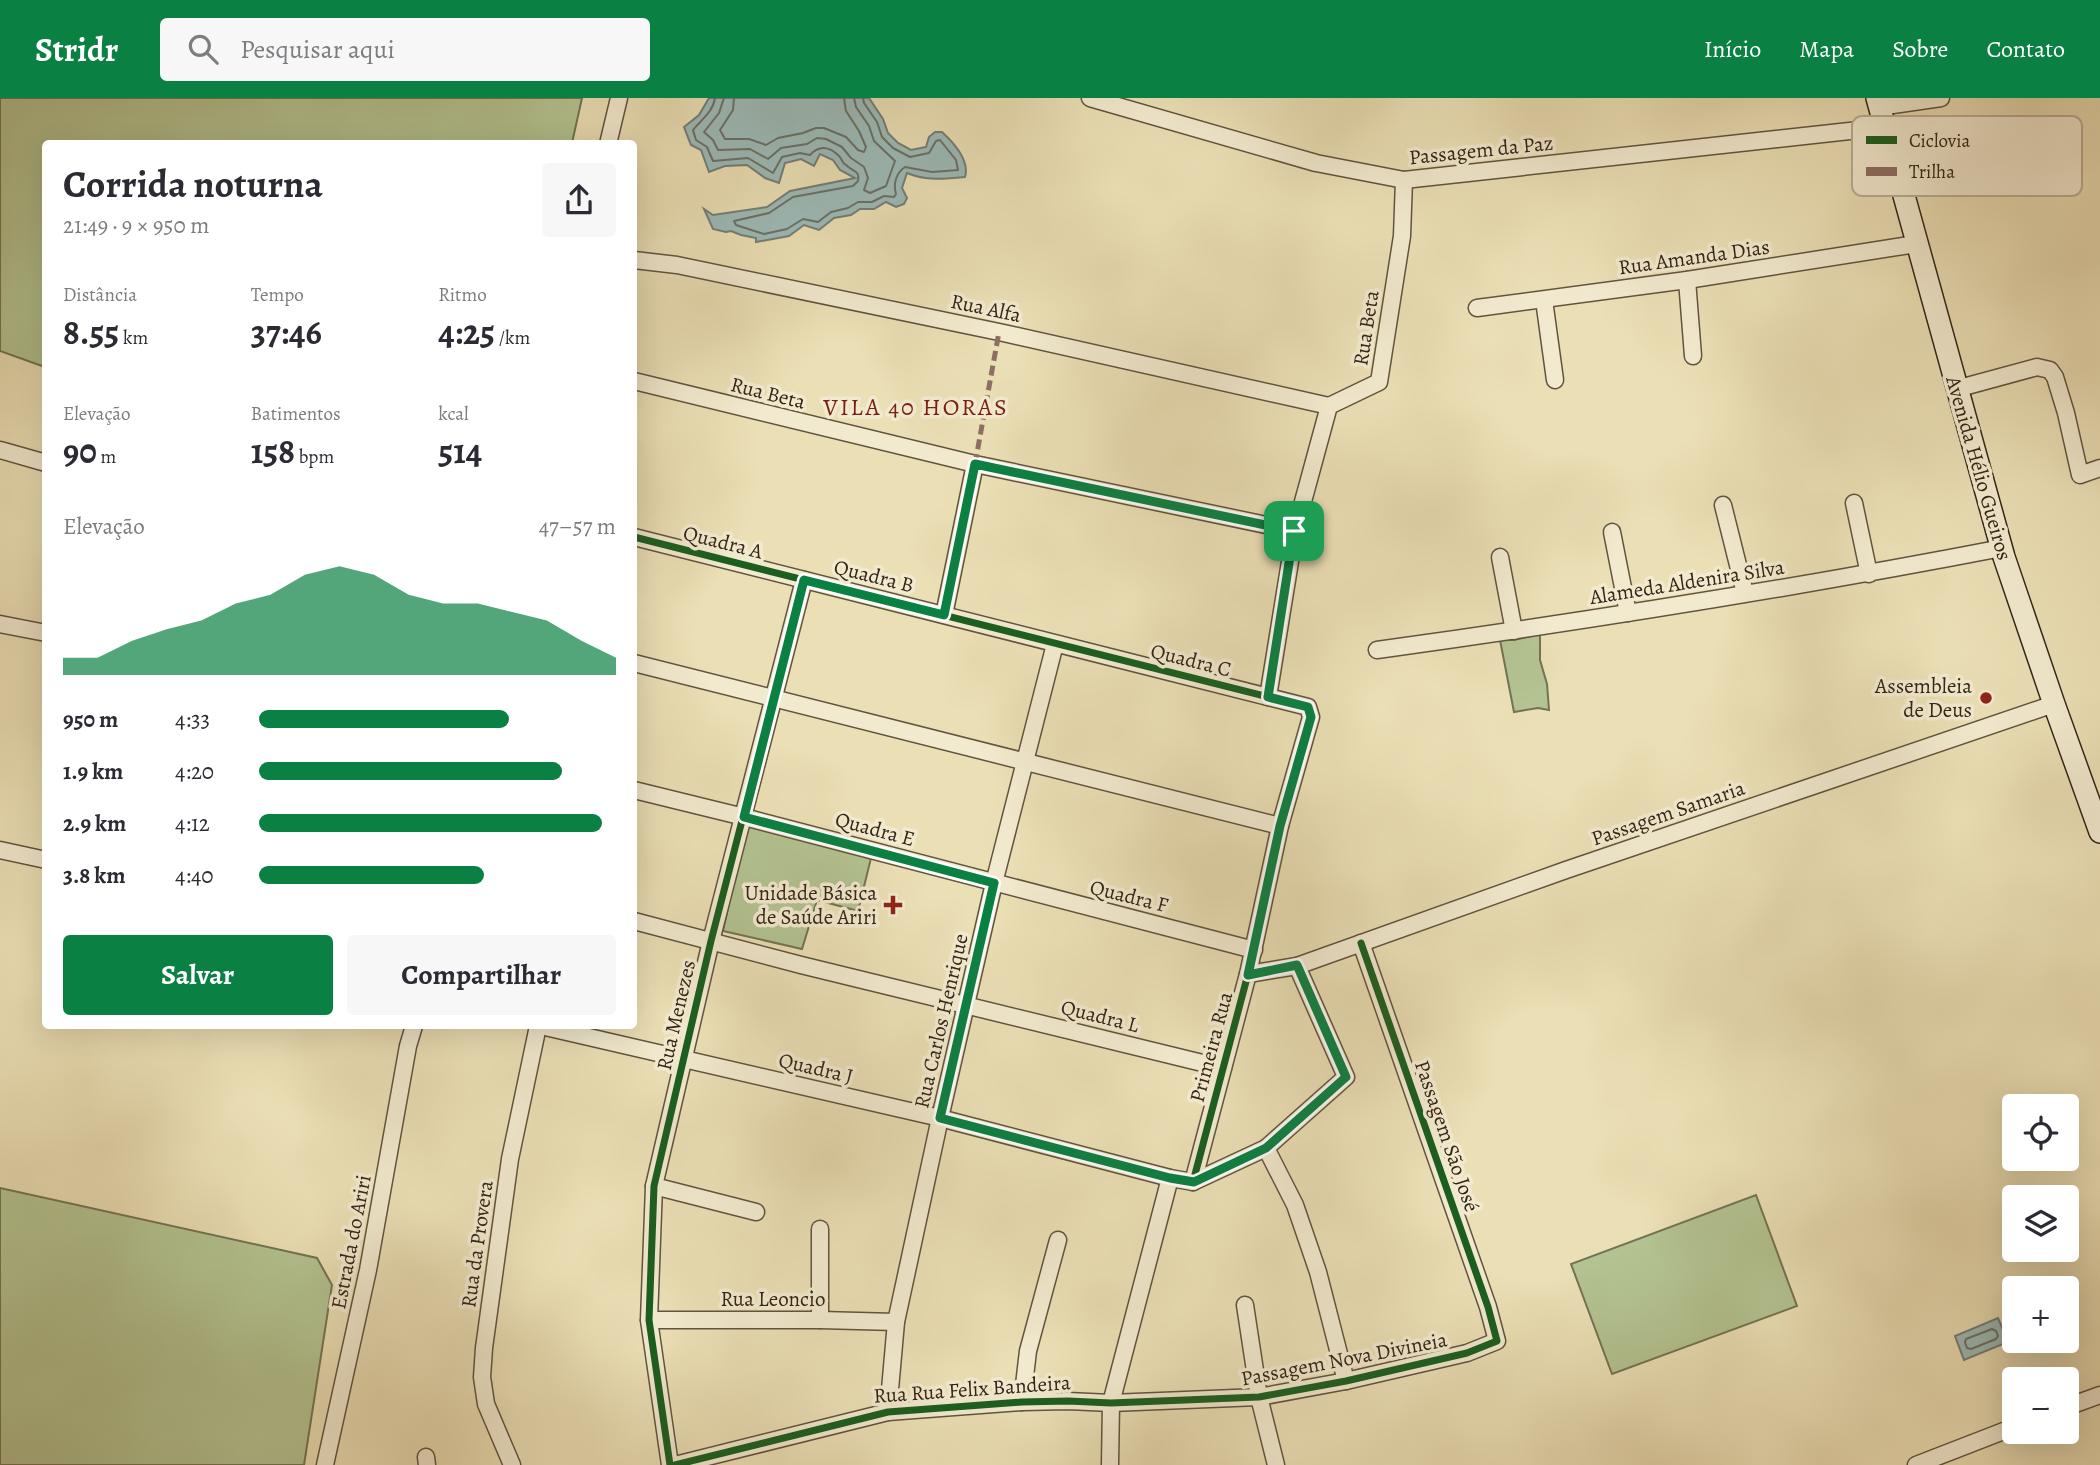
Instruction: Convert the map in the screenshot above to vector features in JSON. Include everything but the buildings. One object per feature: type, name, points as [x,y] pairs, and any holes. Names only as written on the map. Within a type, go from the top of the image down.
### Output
[{"type":"main road","name":"Avenida Hélio Gueiros","points":[[1903,196],[2002,548],[2100,832]]},
{"type":"street","points":[[609,140],[619,98]]},
{"type":"street","name":"Passagem da Paz","points":[[1090,98],[1316,163],[1404,180],[1880,111],[1941,98]]},
{"type":"street","name":"Rua Beta","points":[[1329,406],[1379,382],[1402,236],[1404,180]]},
{"type":"street","name":"Rua Amanda Dias","points":[[1477,307],[1687,280],[1916,244]]},
{"type":"street","name":"Rua Alfa","points":[[637,260],[677,264],[1329,406]]},
{"type":"street","points":[[1687,280],[1693,356]]},
{"type":"street","points":[[1544,300],[1555,380]]},
{"type":"street","points":[[1956,389],[2037,367],[2050,370],[2055,377],[2066,414],[2080,475],[2100,468]]},
{"type":"street","name":"Rua Beta","points":[[637,382],[975,464],[1294,531]]},
{"type":"street","points":[[1268,697],[1294,531],[1329,406]]},
{"type":"street","points":[[0,450],[42,462]]},
{"type":"street","points":[[944,615],[975,464]]},
{"type":"street","points":[[1854,503],[1869,574]]},
{"type":"street","points":[[1723,505],[1745,593]]},
{"type":"street","points":[[1612,533],[1628,613]]},
{"type":"street","name":"Quadra A","points":[[637,538],[804,580]]},
{"type":"street","name":"Alameda Aldenira Silva","points":[[1377,650],[1514,631],[1869,574],[2002,548]]},
{"type":"street","points":[[1500,557],[1514,631]]},
{"type":"street","name":"Quadra B","points":[[804,580],[1055,644]]},
{"type":"street","name":"Rua Menezes","points":[[672,1465],[649,1320],[653,1186],[711,941],[804,580]]},
{"type":"street","points":[[0,624],[42,632]]},
{"type":"street","name":"Quadra C","points":[[1055,644],[1308,707],[1311,717]]},
{"type":"street","name":"Rua Carlos Henrique","points":[[888,1412],[896,1322],[940,1118],[994,883],[1055,644]]},
{"type":"street","points":[[637,664],[1280,826]]},
{"type":"street","name":"Passagem Samaria","points":[[1248,975],[1297,965],[1592,861],[2054,704]]},
{"type":"street","name":"Primeira Rua","points":[[1194,1182],[1248,975],[1280,826],[1311,717]]},
{"type":"street","name":"Quadra E","points":[[637,791],[994,883]]},
{"type":"street","points":[[0,850],[42,859]]},
{"type":"street","name":"Quadra F","points":[[994,883],[1254,950]]},
{"type":"street","points":[[637,922],[966,1004]]},
{"type":"street","name":"Passagem São José","points":[[1361,943],[1488,1307],[1497,1341]]},
{"type":"street","points":[[940,1118],[1194,1182],[1266,1148],[1346,1077],[1297,965]]},
{"type":"street","name":"Quadra L","points":[[966,1004],[1223,1068]]},
{"type":"street","name":"Estrada do Ariri","points":[[325,1465],[368,1270],[413,1029]]},
{"type":"street","name":"Rua da Provera","points":[[512,1465],[486,1404],[482,1377],[510,1159],[538,1029]]},
{"type":"street","name":"Quadra J","points":[[552,1029],[940,1118]]},
{"type":"street","points":[[1266,1148],[1295,1205],[1332,1322],[1346,1381]]},
{"type":"street","points":[[1110,1465],[1111,1403],[1170,1178]]},
{"type":"street","points":[[653,1186],[756,1212]]},
{"type":"street","points":[[820,1229],[820,1320]]},
{"type":"street","points":[[1022,1402],[1027,1351],[1058,1240]]},
{"type":"street","points":[[1245,1305],[1259,1398],[1276,1465]]},
{"type":"street","name":"Rua Leoncio","points":[[649,1320],[896,1322]]},
{"type":"street","name":"Passagem Nova Divineia","points":[[1111,1403],[1259,1398],[1468,1353],[1497,1341]]},
{"type":"street","points":[[2079,1403],[2100,1395]]},
{"type":"street","name":"Rua Rua Felix Bandeira","points":[[672,1465],[888,1412],[1022,1402],[1111,1403]]},
{"type":"street","points":[[1919,1464],[2002,1432]]},
{"type":"green space","points":[[0,98],[582,98],[573,140],[42,140],[42,366],[0,351]]},
{"type":"green space","points":[[1540,634],[1540,660],[1547,684],[1549,710],[1538,708],[1514,712],[1500,640]]},
{"type":"green space","points":[[746,824],[872,854],[858,911],[817,900],[802,949],[723,931]]},
{"type":"green space","points":[[0,1188],[317,1258],[332,1285],[304,1465],[0,1465]]},
{"type":"green space","points":[[1756,1195],[1797,1306],[1612,1374],[1571,1264]]},
{"type":"water","points":[[709,98],[869,98],[883,119],[888,133],[911,150],[926,147],[929,137],[935,132],[942,132],[963,158],[965,177],[928,178],[907,173],[902,188],[907,198],[904,204],[896,207],[886,202],[874,209],[860,209],[851,215],[834,218],[819,230],[804,225],[789,236],[756,242],[756,238],[713,229],[704,209],[713,215],[767,207],[790,191],[855,178],[840,170],[833,160],[820,154],[814,166],[801,159],[785,163],[779,183],[765,178],[747,165],[725,166],[709,172],[701,150],[691,145],[684,127],[699,115]]},
{"type":"water","points":[[1998,1318],[2002,1328],[2002,1344],[1964,1360],[1955,1336]]},
{"type":"marked path","points":[[975,464],[999,332]]},
{"type":"cycle path","points":[[637,538],[1308,707],[1311,717],[1280,826],[1248,974],[1193,1182]]},
{"type":"cycle path","points":[[670,1465],[649,1320],[654,1186],[711,941],[804,580]]},
{"type":"cycle path","points":[[675,1465],[888,1412],[1022,1402],[1111,1403],[1259,1397],[1346,1381],[1467,1353],[1497,1341],[1488,1307],[1361,943]]},
{"type":"place","name":"Assembleia de Deus","points":[[1986,698]]},
{"type":"place","name":"Unidade Básica de Saúde Ariri","points":[[893,905]]},
{"type":"district","name":"VILA 40 HORAS","points":[[916,407]]},
{"type":"route","points":[[975,464],[1294,531],[1268,697],[1308,707],[1311,717],[1280,826],[1248,975],[1297,965],[1346,1077],[1266,1148],[1194,1182],[940,1118],[994,883],[744,817],[804,580],[944,615],[975,464]]}]
